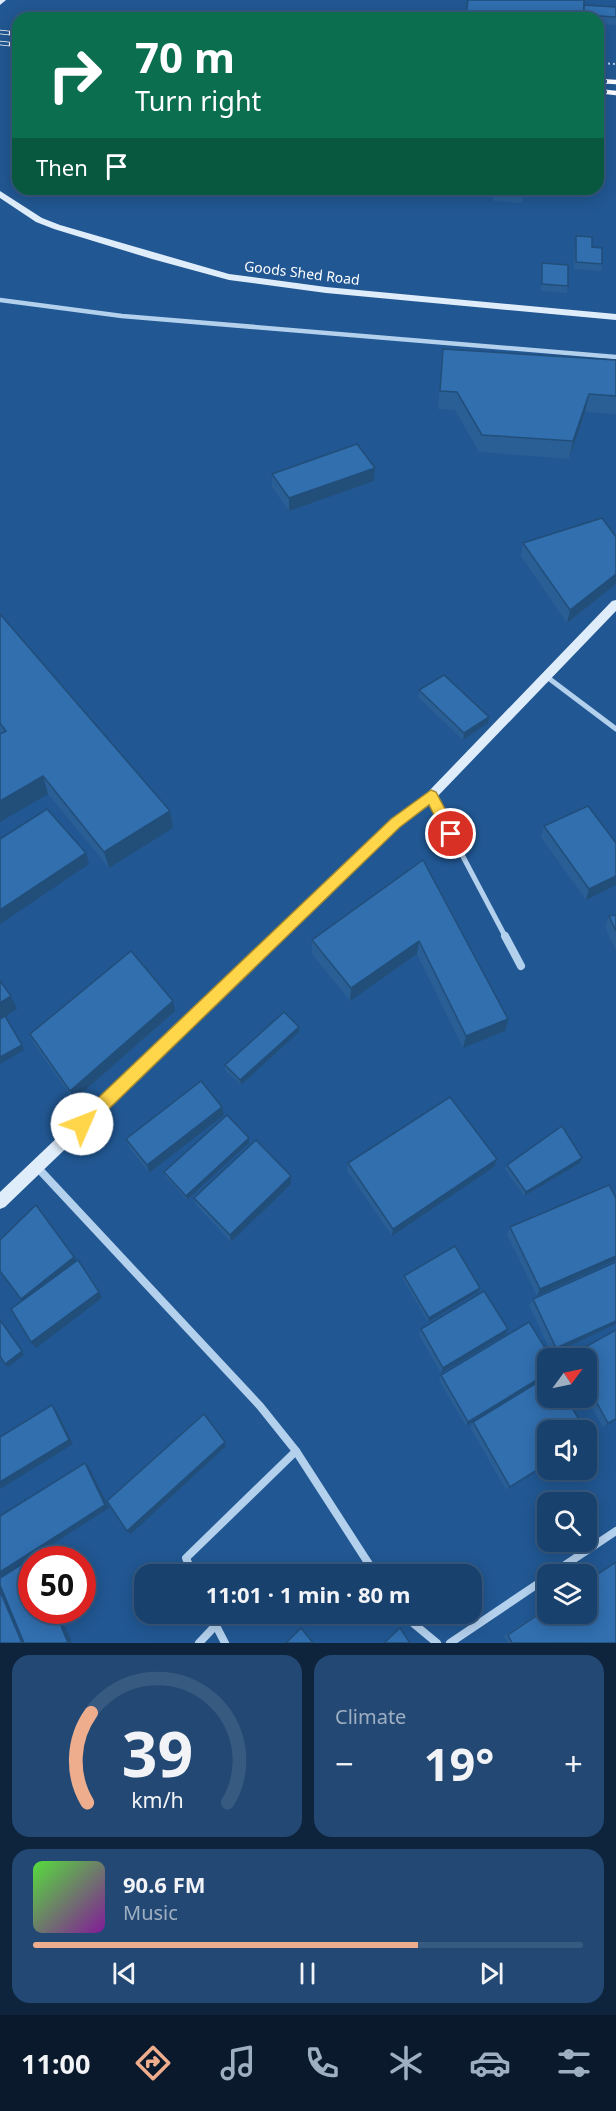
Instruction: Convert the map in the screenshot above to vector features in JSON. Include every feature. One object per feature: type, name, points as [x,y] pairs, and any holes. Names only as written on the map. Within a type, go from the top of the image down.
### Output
[{"type":"main road","name":"Goods Shed Road","points":[[0,194],[20,209],[48,224],[230,277],[326,290],[616,317]]},
{"type":"main road","points":[[0,1202],[396,823],[431,796],[616,604]]},
{"type":"street","points":[[0,300],[122,316],[616,357]]},
{"type":"street","points":[[548,677],[616,729]]},
{"type":"street","points":[[431,796],[521,966]]},
{"type":"street","points":[[36,1167],[260,1406],[297,1451],[369,1564]]},
{"type":"street","points":[[188,1564],[186,1558],[297,1451]]},
{"type":"street","points":[[567,1564],[616,1531]]},
{"type":"street","points":[[450,1643],[537,1584]]},
{"type":"street","points":[[414,1624],[437,1643]]},
{"type":"street","points":[[199,1643],[215,1626],[225,1643]]},
{"type":"building","points":[[468,0],[584,0],[584,12],[467,12]]},
{"type":"building","points":[[584,5],[616,7],[616,17],[604,16],[604,12],[584,12]]},
{"type":"building","points":[[576,236],[592,237],[592,247],[602,248],[602,264],[576,262]]},
{"type":"building","points":[[542,263],[568,265],[568,286],[542,284]]},
{"type":"building","points":[[443,349],[616,360],[616,396],[589,394],[573,441],[482,435],[457,392],[440,391]]},
{"type":"building","points":[[357,444],[375,468],[289,498],[272,474]]},
{"type":"building","points":[[602,518],[616,537],[616,574],[570,610],[523,543]]},
{"type":"building","points":[[0,614],[170,811],[104,852],[43,776],[0,801],[0,734],[6,731],[0,723]]},
{"type":"building","points":[[444,675],[489,717],[464,733],[419,690]]},
{"type":"building","points":[[588,806],[616,843],[616,876],[589,889],[544,826]]},
{"type":"building","points":[[47,809],[86,853],[0,910],[0,839]]},
{"type":"building","points":[[423,860],[508,1019],[466,1036],[419,941],[351,988],[312,940]]},
{"type":"building","points":[[616,915],[616,931],[609,916]]},
{"type":"building","points":[[131,951],[173,1001],[70,1091],[30,1034]]},
{"type":"building","points":[[0,981],[11,996],[0,1003]]},
{"type":"building","points":[[284,1012],[299,1027],[240,1080],[225,1065]]},
{"type":"building","points":[[5,1016],[22,1045],[0,1057],[0,1019]]},
{"type":"building","points":[[201,1081],[222,1107],[147,1165],[126,1139]]},
{"type":"building","points":[[450,1097],[497,1159],[393,1229],[348,1163]]},
{"type":"building","points":[[227,1115],[249,1138],[186,1196],[164,1172]]},
{"type":"building","points":[[562,1126],[582,1158],[526,1192],[507,1165]]},
{"type":"building","points":[[256,1140],[291,1176],[230,1235],[194,1198]]},
{"type":"building","points":[[609,1185],[616,1198],[616,1256],[540,1289],[510,1227]]},
{"type":"building","points":[[36,1205],[74,1257],[21,1299],[0,1271],[0,1240]]},
{"type":"building","points":[[455,1246],[480,1288],[429,1318],[404,1276]]},
{"type":"building","points":[[78,1260],[99,1292],[31,1342],[11,1309]]},
{"type":"building","points":[[616,1262],[616,1321],[556,1348],[533,1299]]},
{"type":"building","points":[[484,1291],[508,1329],[443,1368],[421,1329]]},
{"type":"building","points":[[0,1320],[22,1351],[5,1364],[0,1356]]},
{"type":"building","points":[[529,1322],[545,1348],[537,1348],[537,1380],[468,1422],[441,1375]]},
{"type":"building","points":[[616,1330],[616,1419],[608,1423],[597,1403],[597,1348],[584,1348]]},
{"type":"building","points":[[537,1383],[537,1408],[572,1408],[579,1420],[537,1420],[537,1470],[510,1487],[473,1422]]},
{"type":"building","points":[[52,1405],[69,1440],[0,1482],[0,1437]]},
{"type":"building","points":[[204,1414],[225,1442],[127,1531],[107,1501]]},
{"type":"building","points":[[85,1463],[105,1505],[41,1546],[18,1546],[18,1561],[0,1572],[0,1516]]},
{"type":"building","points":[[616,1562],[616,1643],[512,1643],[508,1635],[537,1615],[537,1624],[597,1624],[597,1575]]},
{"type":"building","points":[[18,1567],[18,1624],[60,1624],[68,1643],[24,1643],[0,1585],[0,1578]]},
{"type":"building","points":[[0,1591],[22,1643],[0,1643]]},
{"type":"building","points":[[301,1628],[313,1643],[286,1643]]},
{"type":"building","points":[[400,1628],[410,1643],[384,1643]]},
{"type":"railway","points":[[0,32],[12,33]]},
{"type":"railway","points":[[0,43],[12,44]]},
{"type":"railway","points":[[604,81],[616,82]]},
{"type":"railway","points":[[604,92],[616,93]]},
{"type":"route","points":[[82,1124],[396,823],[431,796],[451,834]]}]
